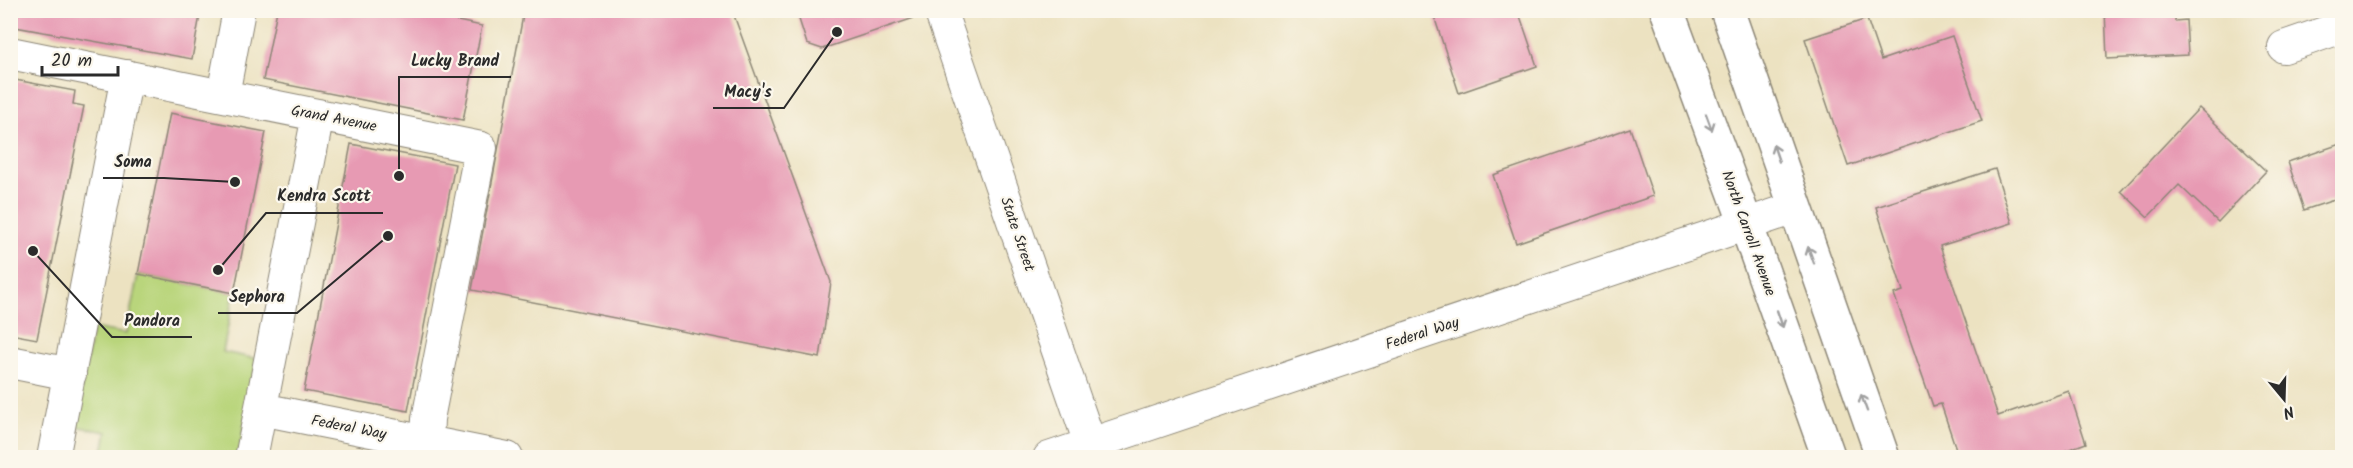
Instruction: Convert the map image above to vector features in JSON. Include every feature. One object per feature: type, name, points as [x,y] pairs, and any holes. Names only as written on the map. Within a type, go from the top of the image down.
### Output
[{"type":"main road","name":"North Carroll Avenue","points":[[1667,10],[1829,458]]},
{"type":"main road","points":[[1726,10],[1883,458]]},
{"type":"street","points":[[223,95],[239,10]]},
{"type":"street","name":"State Street","points":[[940,10],[1093,450]]},
{"type":"street","points":[[2284,47],[2343,27]]},
{"type":"street","name":"Grand Avenue","points":[[10,53],[481,148],[429,409],[429,450]]},
{"type":"street","points":[[53,458],[127,76]]},
{"type":"street","points":[[251,458],[318,115]]},
{"type":"street","name":"Federal Way","points":[[1049,458],[1093,450],[1795,208]]},
{"type":"street","points":[[10,362],[70,374]]},
{"type":"street","name":"Federal Way","points":[[261,409],[429,450],[507,458]]},
{"type":"green space","points":[[138,274],[234,293],[223,352],[257,359],[238,457],[204,451],[202,457],[102,457],[107,432],[74,426],[93,328],[126,334]]},
{"type":"building","points":[[10,10],[201,10],[192,59],[10,26]]},
{"type":"building","points":[[277,10],[405,10],[482,26],[463,120],[263,80]]},
{"type":"building","points":[[524,10],[732,10],[831,282],[820,358],[472,290]]},
{"type":"building","points":[[796,10],[923,10],[923,15],[822,49],[807,44]]},
{"type":"building","points":[[1432,10],[1518,10],[1537,66],[1459,93]]},
{"type":"building","points":[[2105,10],[2175,10],[2175,21],[2186,20],[2188,55],[2107,59]]},
{"type":"building","points":[[1867,19],[1881,60],[1952,36],[1982,121],[1848,166],[1805,39]]},
{"type":"building","points":[[10,79],[75,91],[73,104],[84,106],[37,339],[10,334]]},
{"type":"building","points":[[2199,108],[2266,171],[2218,222],[2179,185],[2148,217],[2121,191]]},
{"type":"building","points":[[170,113],[266,132],[234,293],[138,274]]},
{"type":"building","points":[[1630,128],[1653,196],[1516,243],[1493,175]]},
{"type":"building","points":[[2343,143],[2343,197],[2304,210],[2288,162]]},
{"type":"building","points":[[351,144],[455,164],[408,411],[304,391]]},
{"type":"building","points":[[1995,169],[2012,223],[1940,246],[1998,416],[2069,391],[2086,443],[2045,458],[1959,458],[1941,404],[1933,406],[1894,294],[1903,291],[1876,207]]},
{"type":"place","name":"Macy's","points":[[837,32]]},
{"type":"place","name":"Lucky Brand","points":[[399,176]]},
{"type":"place","name":"Soma","points":[[235,182]]},
{"type":"place","name":"Sephora","points":[[388,236]]},
{"type":"place","name":"Pandora","points":[[33,251]]},
{"type":"place","name":"Kendra Scott","points":[[218,270]]}]
